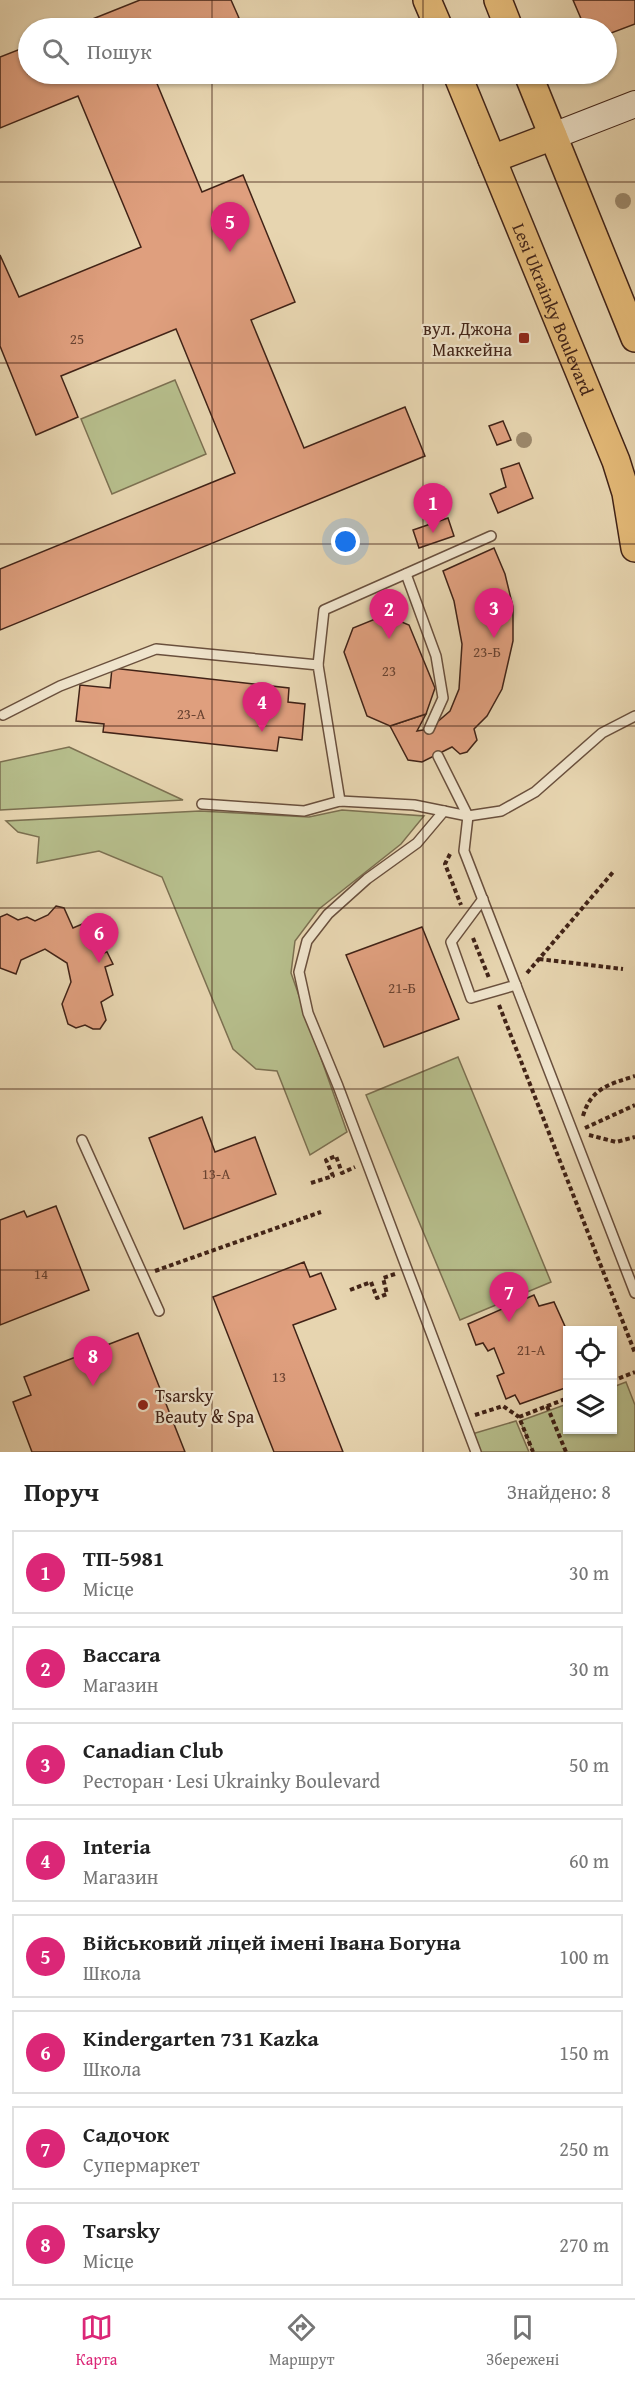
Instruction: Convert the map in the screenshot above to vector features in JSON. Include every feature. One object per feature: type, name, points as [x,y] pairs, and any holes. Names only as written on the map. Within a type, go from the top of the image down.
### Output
[{"type":"main road","points":[[427,0],[435,18]]},
{"type":"main road","points":[[498,0],[505,18]]},
{"type":"main road","name":"Lesi Ukrainky Boulevard","points":[[461,84],[616,461],[626,493],[635,548]]},
{"type":"main road","points":[[532,84],[635,338]]},
{"type":"main road","points":[[492,159],[553,136]]},
{"type":"street","points":[[553,136],[635,104]]},
{"type":"lane","points":[[340,801],[318,665],[324,610],[491,536]]},
{"type":"lane","points":[[406,574],[436,656],[443,698],[429,729]]},
{"type":"lane","points":[[3,715],[60,686],[156,649],[318,665]]},
{"type":"lane","points":[[202,804],[304,811],[340,801],[414,806],[468,816],[501,811],[535,792],[602,734],[635,716]]},
{"type":"lane","points":[[438,756],[468,816],[464,851],[635,1293]]},
{"type":"lane","points":[[444,811],[417,843],[367,879],[328,914],[307,941],[299,972],[308,1013],[367,1162],[476,1452]]},
{"type":"lane","points":[[483,899],[451,942],[471,998],[516,985]]},
{"type":"lane","points":[[82,1140],[159,1311]]},
{"type":"path","points":[[468,816],[445,864],[635,1353]]},
{"type":"path","points":[[516,985],[614,871]]},
{"type":"path","points":[[539,959],[623,969]]},
{"type":"path","points":[[580,1131],[584,1113],[592,1096],[603,1086],[635,1077]]},
{"type":"path","points":[[580,1131],[635,1105]]},
{"type":"path","points":[[580,1131],[616,1142],[635,1137]]},
{"type":"path","points":[[311,1183],[333,1176],[326,1160],[336,1156],[342,1173],[367,1162]]},
{"type":"path","points":[[143,1275],[321,1212]]},
{"type":"path","points":[[350,1290],[371,1282],[377,1298],[387,1294],[383,1278],[407,1269]]},
{"type":"path","points":[[615,1380],[635,1372]]},
{"type":"path","points":[[519,1417],[563,1400]]},
{"type":"path","points":[[464,1420],[503,1406],[519,1417],[533,1452]]},
{"type":"path","points":[[547,1406],[566,1452]]},
{"type":"green space","points":[[175,380],[206,454],[112,494],[81,419]]},
{"type":"green space","points":[[69,747],[183,800],[0,810],[0,762]]},
{"type":"green space","points":[[342,810],[424,816],[401,844],[319,909],[295,941],[291,973],[347,1132],[310,1155],[277,1071],[256,1069],[233,1049],[162,877],[99,851],[37,863],[39,837],[18,832],[6,821],[200,811],[309,817]]},
{"type":"green space","points":[[458,1057],[551,1282],[460,1320],[366,1095]]},
{"type":"green space","points":[[626,1382],[635,1405],[635,1452],[533,1452],[520,1421],[563,1405],[563,1434],[617,1434],[617,1385]]},
{"type":"green space","points":[[516,1421],[529,1452],[479,1452],[472,1434]]},
{"type":"building","points":[[140,0],[231,0],[239,18],[95,18]]},
{"type":"building","points":[[573,0],[635,0],[635,24],[617,31],[617,18],[581,18]]},
{"type":"building","points":[[18,50],[18,84],[157,84],[202,192],[243,175],[295,302],[251,320],[304,448],[405,407],[425,456],[0,630],[0,569],[235,473],[176,329],[61,376],[78,417],[36,435],[0,346],[0,255],[19,297],[141,247],[78,96],[0,128],[0,57]]},
{"type":"building","points":[[503,421],[511,440],[497,445],[489,426]]},
{"type":"building","points":[[519,463],[533,498],[498,513],[490,494],[506,487],[501,469]]},
{"type":"building","points":[[448,518],[454,536],[419,548],[413,530]]},
{"type":"building","points":[[494,548],[505,574],[513,607],[513,641],[502,689],[487,716],[474,729],[477,740],[467,752],[460,754],[452,747],[422,762],[408,760],[390,726],[426,714],[417,731],[429,729],[450,711],[459,689],[462,644],[454,601],[443,571]]},
{"type":"building","points":[[385,615],[409,625],[435,688],[426,714],[390,726],[367,716],[344,652],[353,628]]},
{"type":"building","points":[[112,668],[289,688],[288,702],[305,704],[302,740],[279,737],[277,751],[103,732],[104,724],[76,721],[80,685],[110,688]]},
{"type":"building","points":[[56,906],[64,908],[73,928],[87,922],[100,954],[107,952],[113,964],[105,967],[113,995],[101,1002],[106,1020],[100,1029],[93,1029],[85,1025],[76,1028],[68,1024],[62,1004],[71,982],[67,963],[45,949],[21,960],[16,974],[0,968],[0,917],[7,914],[18,920],[27,917],[35,921],[48,915]]},
{"type":"building","points":[[422,927],[459,1019],[384,1047],[346,955]]},
{"type":"building","points":[[202,1117],[215,1152],[255,1137],[276,1194],[184,1229],[149,1138]]},
{"type":"building","points":[[56,1206],[89,1290],[0,1325],[0,1220],[24,1211],[27,1217]]},
{"type":"building","points":[[304,1262],[310,1277],[321,1273],[336,1309],[293,1325],[343,1452],[274,1452],[213,1297]]},
{"type":"building","points":[[534,1295],[539,1306],[554,1302],[565,1326],[563,1326],[563,1389],[520,1404],[515,1395],[506,1399],[497,1376],[504,1373],[494,1348],[488,1351],[483,1343],[476,1345],[468,1324]]},
{"type":"building","points":[[138,1333],[185,1452],[32,1452],[13,1402],[31,1395],[24,1377]]},
{"type":"place","name":"Військовий ліцей імені Івана Богуна","points":[[230,252]]},
{"type":"place","name":"вул. Джона Маккейна","points":[[524,338]]},
{"type":"place","name":"ТП-5981","points":[[433,533]]},
{"type":"place","name":"Canadian Club","points":[[494,638]]},
{"type":"place","name":"Baccara","points":[[389,639]]},
{"type":"place","name":"Interia","points":[[262,732]]},
{"type":"place","name":"Kindergarten 731 Kazka","points":[[99,963]]},
{"type":"place","name":"Садочок","points":[[509,1322]]},
{"type":"place","name":"Tsarsky","points":[[93,1386]]},
{"type":"place","name":"Tsarsky Beauty & Spa","points":[[143,1405]]}]
